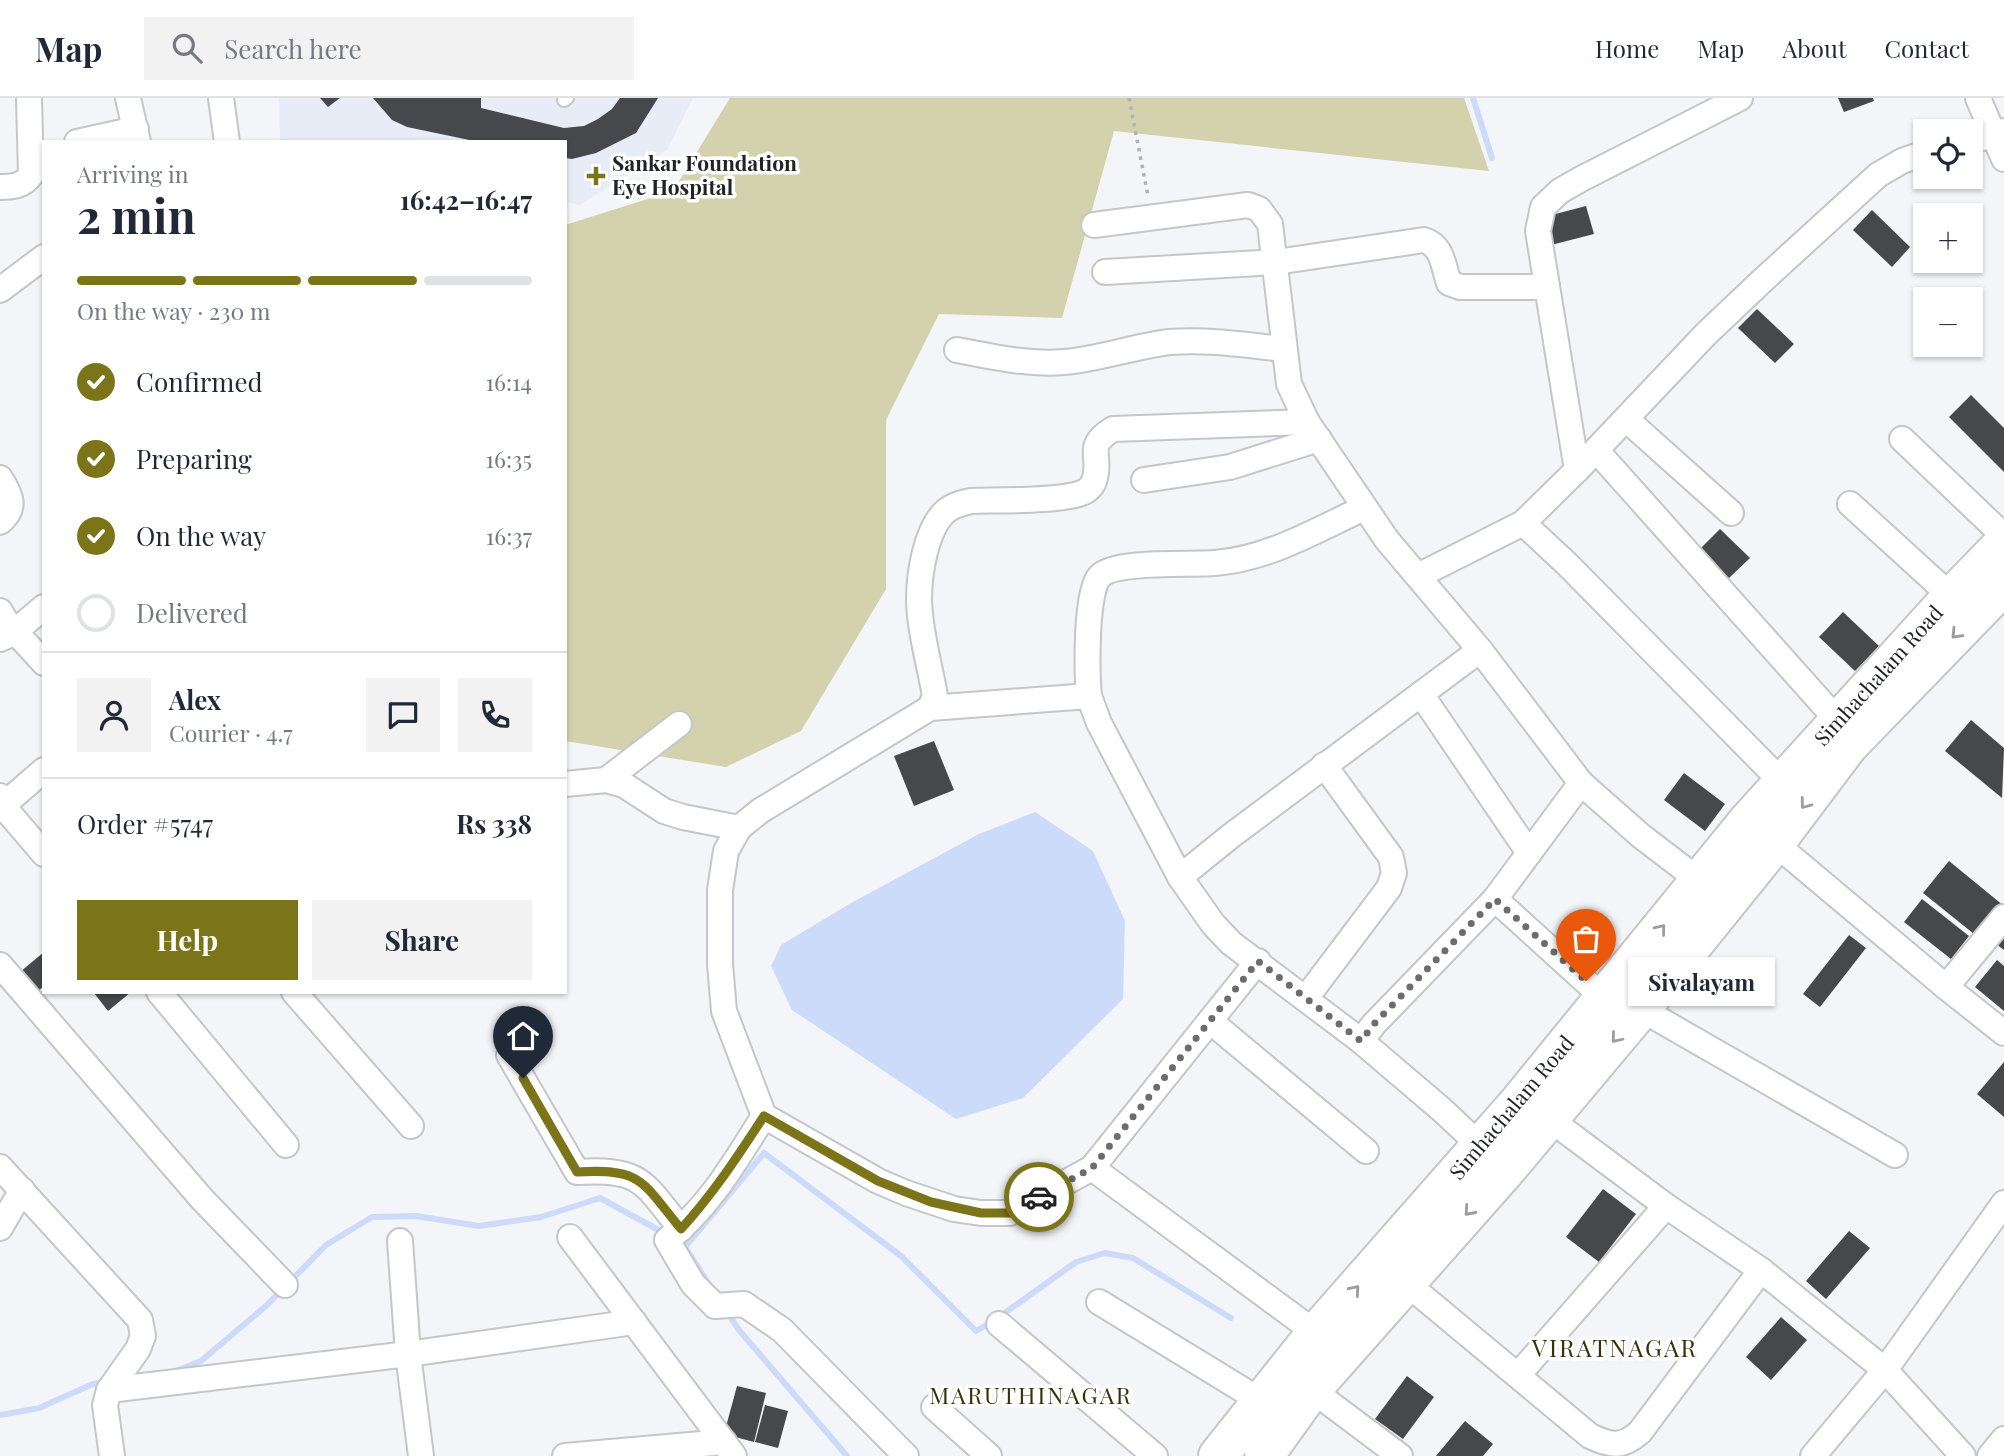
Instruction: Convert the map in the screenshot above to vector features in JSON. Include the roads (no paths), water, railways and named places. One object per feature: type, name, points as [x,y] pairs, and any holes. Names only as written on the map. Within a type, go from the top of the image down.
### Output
[{"type":"main road","name":"Simhachalam Road","points":[[1218,1456],[1261,1401],[1299,1380],[1317,1333],[1493,1158],[1604,998],[1700,881],[1762,832],[1783,783],[1838,721],[1987,601],[2004,543]]},
{"type":"main road","points":[[1264,1456],[1299,1380],[1405,1282],[1493,1158],[1548,1118],[1641,1009],[1762,832],[1987,601]]},
{"type":"street","points":[[0,187],[25,183],[31,175],[37,150],[29,98]]},
{"type":"street","points":[[94,140],[137,135],[128,98]]},
{"type":"street","points":[[221,98],[227,140]]},
{"type":"street","points":[[1577,470],[1538,231],[1543,207],[1560,191],[1741,98]]},
{"type":"street","points":[[1978,98],[1989,136],[2004,159]]},
{"type":"street","points":[[1418,576],[1522,523],[1577,470],[1706,334],[1878,175],[1902,160],[1913,157]]},
{"type":"street","points":[[1094,225],[1248,205],[1259,209],[1270,224],[1289,384],[1313,431],[1364,508],[1480,650],[1581,783],[1641,836],[1700,881]]},
{"type":"street","points":[[1105,272],[1276,262],[1424,240],[1434,244],[1440,252],[1449,283],[1460,288],[1547,286]]},
{"type":"street","points":[[0,290],[42,258]]},
{"type":"street","points":[[957,350],[1044,363],[1068,362],[1168,342],[1197,341],[1283,349]]},
{"type":"street","points":[[1626,419],[1731,513]]},
{"type":"street","points":[[930,708],[935,696],[919,601],[920,573],[936,522],[947,510],[957,504],[971,501],[1070,497],[1086,491],[1094,480],[1096,449],[1101,437],[1113,429],[1313,431]]},
{"type":"street","points":[[1144,480],[1222,469],[1313,431]]},
{"type":"street","points":[[1902,439],[2004,536]]},
{"type":"street","points":[[1596,450],[1838,721]]},
{"type":"street","points":[[0,478],[12,499],[11,509],[0,522]]},
{"type":"street","points":[[1850,504],[1987,601]]},
{"type":"street","points":[[1364,508],[1261,554],[1217,563],[1119,567],[1101,574],[1093,588],[1086,667],[1089,696],[1099,723],[1180,877],[1213,924],[1231,943],[1361,1041],[1493,1158]]},
{"type":"street","points":[[1522,523],[1568,565],[1783,783]]},
{"type":"street","points":[[6,636],[42,609]]},
{"type":"street","points":[[0,611],[6,636]]},
{"type":"street","points":[[6,636],[22,639],[42,661]]},
{"type":"street","points":[[1180,877],[1324,765],[1480,650]]},
{"type":"street","points":[[1421,694],[1529,853]]},
{"type":"street","points":[[1089,696],[930,708],[760,811],[739,828],[726,851],[720,890],[720,964],[724,1011],[764,1116],[888,1185],[931,1202],[968,1211],[1010,1213],[1092,1168],[1258,961]]},
{"type":"street","points":[[606,780],[679,724]]},
{"type":"street","points":[[1306,998],[1389,888],[1394,873],[1391,857],[1324,765]]},
{"type":"street","points":[[42,772],[1,803],[42,852]]},
{"type":"street","points":[[567,784],[606,780],[624,785],[664,811],[739,828]]},
{"type":"street","points":[[1361,1041],[1374,1024],[1495,899],[1581,783]]},
{"type":"street","points":[[1762,832],[2004,1033]]},
{"type":"street","points":[[1495,899],[1604,998]]},
{"type":"street","points":[[1946,987],[2004,917]]},
{"type":"street","points":[[0,965],[202,1199],[285,1285]]},
{"type":"street","points":[[161,994],[286,1145]]},
{"type":"street","points":[[296,994],[411,1126]]},
{"type":"street","points":[[1641,1009],[1895,1155]]},
{"type":"street","points":[[1210,1021],[1366,1151]]},
{"type":"street","points":[[509,1055],[577,1172],[624,1172],[644,1183],[674,1234],[693,1284],[715,1306],[733,1305],[782,1329],[906,1456]]},
{"type":"street","points":[[674,1234],[705,1203],[764,1116]]},
{"type":"street","points":[[1548,1118],[1666,1206],[1760,1270],[1885,1370],[1963,1456]]},
{"type":"street","points":[[0,1167],[140,1320],[143,1336],[138,1349],[109,1390],[106,1405],[112,1456]]},
{"type":"street","points":[[1092,1168],[1317,1333]]},
{"type":"street","points":[[0,1228],[22,1191]]},
{"type":"street","points":[[1812,1456],[1885,1370],[2004,1203]]},
{"type":"street","points":[[1518,1375],[1666,1206]]},
{"type":"street","points":[[570,1237],[729,1449]]},
{"type":"street","points":[[400,1241],[408,1354],[421,1456]]},
{"type":"street","points":[[1405,1282],[1590,1436],[1617,1445],[1628,1442],[1640,1432],[1760,1270]]},
{"type":"street","points":[[1099,1302],[1261,1401]]},
{"type":"street","points":[[109,1390],[408,1354],[634,1321]]},
{"type":"street","points":[[999,1324],[1155,1456]]},
{"type":"street","points":[[1299,1380],[1400,1456]]},
{"type":"street","points":[[934,1407],[989,1456]]},
{"type":"street","points":[[1990,1456],[2004,1438]]},
{"type":"street","points":[[565,1456],[729,1449]]},
{"type":"water","points":[[1035,812],[1093,851],[1125,921],[1123,999],[1023,1098],[956,1119],[792,1010],[771,966],[781,945],[851,903],[979,834]]},
{"type":"waterway","points":[[1473,98],[1492,158]]},
{"type":"waterway","points":[[679,1243],[685,1247],[764,1153],[901,1256],[976,1331],[1076,1262],[1105,1253],[1133,1258],[1231,1318]]},
{"type":"waterway","points":[[176,1371],[201,1361],[267,1305],[326,1245],[372,1217],[416,1216],[479,1226],[541,1217],[600,1198],[664,1233]]},
{"type":"waterway","points":[[685,1247],[710,1286]]},
{"type":"waterway","points":[[727,1312],[739,1330],[847,1456]]},
{"type":"waterway","points":[[0,1415],[39,1408],[93,1384],[107,1382]]},
{"type":"place","name":"Sankar Foundation Eye Hospital","points":[[596,176]]},
{"type":"place","name":"Sivalayam","points":[[1586,981]]},
{"type":"district","name":"VIRATNAGAR","points":[[1615,1349]]},
{"type":"district","name":"MARUTHINAGAR","points":[[1031,1396]]}]
